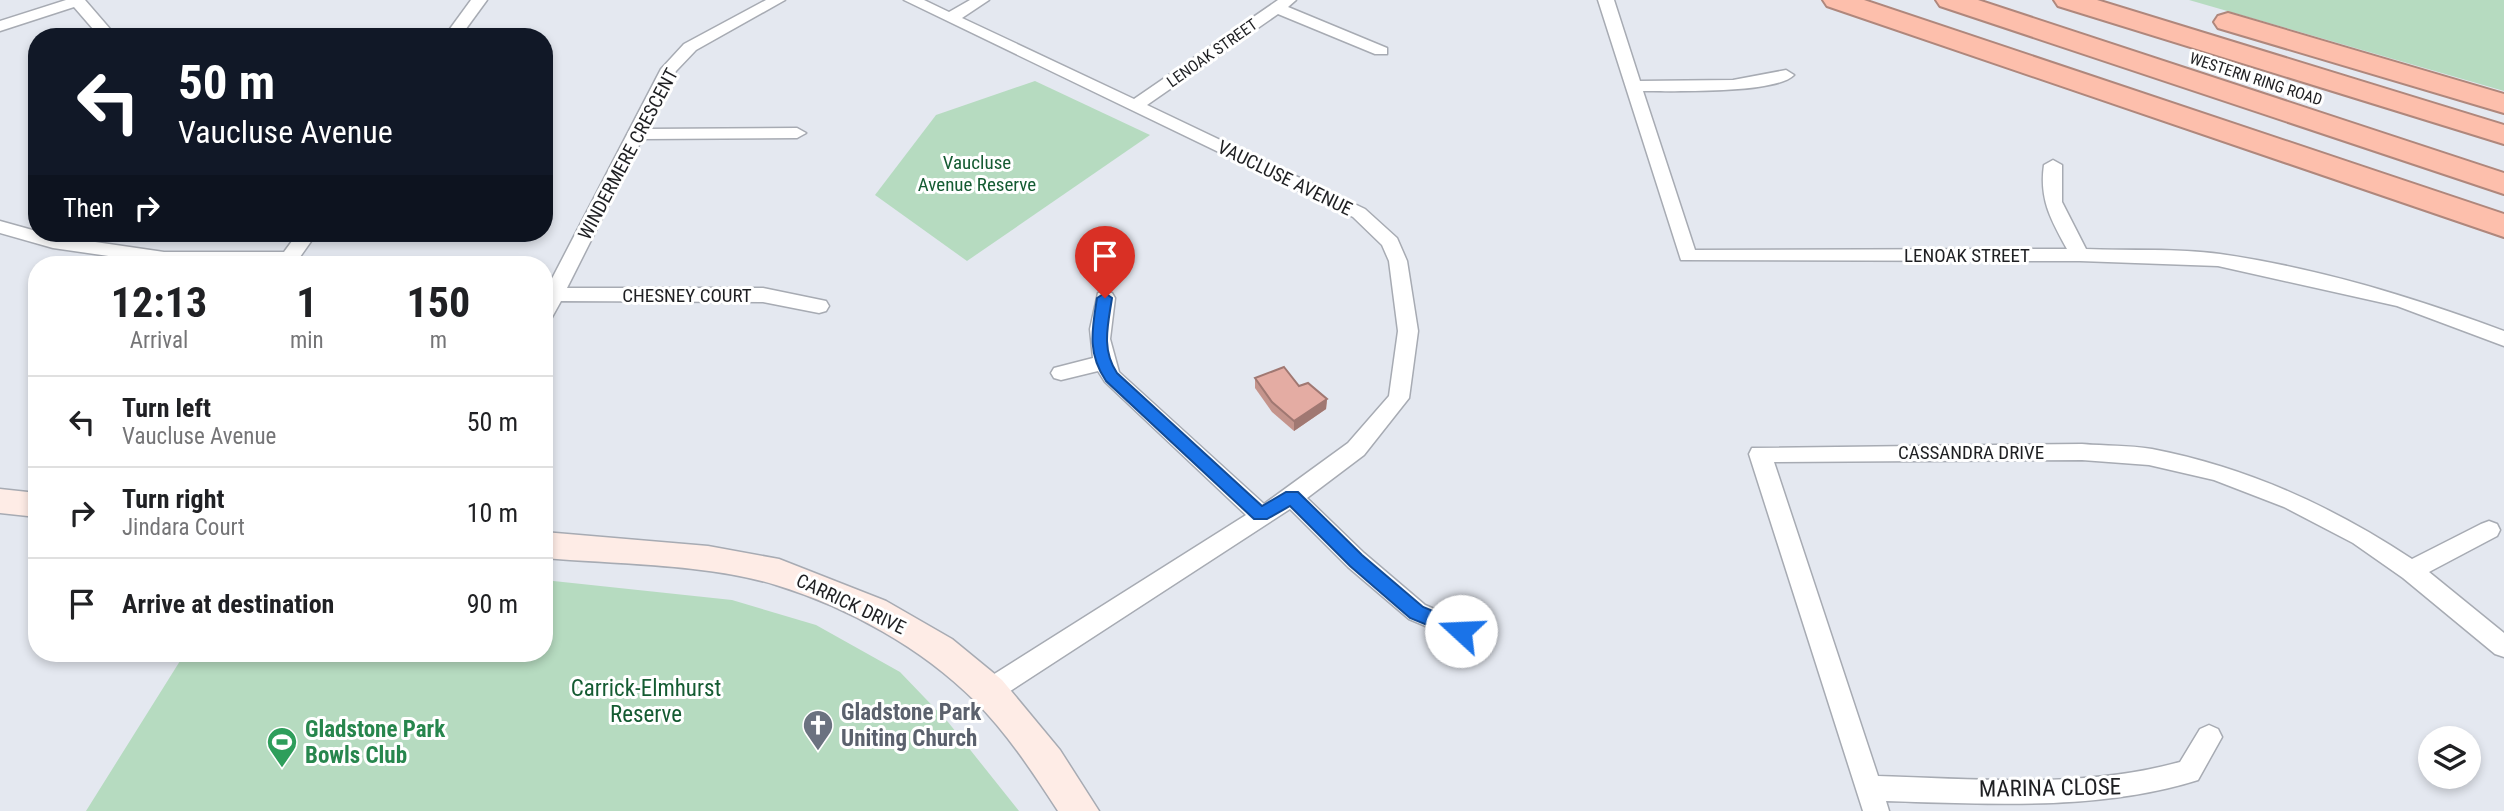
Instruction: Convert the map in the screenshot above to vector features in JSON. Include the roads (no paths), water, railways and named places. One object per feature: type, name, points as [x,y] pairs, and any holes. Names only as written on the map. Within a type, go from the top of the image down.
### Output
[{"type":"highway","points":[[1837,0],[2504,226]]},
{"type":"highway","points":[[1894,0],[2504,201]]},
{"type":"highway","points":[[1950,0],[2504,184]]},
{"type":"highway","name":"WESTERN RING ROAD","points":[[2008,0],[2504,157]]},
{"type":"highway","name":"WESTERN RING ROAD","points":[[2068,0],[2504,135]]},
{"type":"highway","points":[[2156,0],[2504,104]]},
{"type":"street","points":[[0,26],[77,0],[100,28]]},
{"type":"street","points":[[459,28],[479,0]]},
{"type":"street","name":"WINDERMERE CRESCENT","points":[[553,298],[670,69],[690,47],[777,0]]},
{"type":"street","name":"VAUCLUSE AVENUE","points":[[912,0],[1359,213],[1390,242],[1398,261],[1408,331],[1399,398],[1356,449],[1292,497],[1261,514],[989,691]]},
{"type":"street","points":[[950,18],[981,0]]},
{"type":"street","name":"LENOAK STREET","points":[[1605,0],[1688,256],[2080,255],[2218,260],[2287,273],[2402,301],[2504,339]]},
{"type":"street","points":[[1283,4],[1381,51]]},
{"type":"street","name":"LENOAK STREET","points":[[1135,106],[1283,4]]},
{"type":"street","points":[[1635,86],[1733,85],[1786,75]]},
{"type":"street","points":[[637,134],[797,133]]},
{"type":"street","points":[[2053,165],[2049,186],[2051,202],[2080,255]]},
{"type":"street","points":[[0,227],[28,235]]},
{"type":"street","points":[[53,242],[150,256]]},
{"type":"street","name":"CHESNEY COURT","points":[[555,294],[764,295],[819,306]]},
{"type":"street","points":[[1105,298],[1098,340],[1103,363],[1112,377],[1261,514]]},
{"type":"street","points":[[1061,373],[1103,363]]},
{"type":"street","name":"CASSANDRA DRIVE","points":[[1872,799],[1760,454],[2082,452],[2149,457],[2217,472],[2292,501],[2361,537],[2412,571],[2504,647]]},
{"type":"street","points":[[1292,497],[1356,561],[1417,612],[1461,631]]},
{"type":"street","points":[[0,501],[28,504]]},
{"type":"street","points":[[2412,571],[2489,530]]},
{"type":"street","name":"CARRICK DRIVE","points":[[553,546],[708,559],[779,572],[874,611],[940,649],[989,691],[1047,762],[1080,811]]},
{"type":"street","name":"MARINA CLOSE","points":[[1872,799],[2095,790],[2157,784],[2189,772],[2209,737]]},
{"type":"place","name":"Gladstone Park Uniting Church","points":[[818,752]]},
{"type":"place","name":"Gladstone Park Bowls Club","points":[[282,769]]},
{"type":"park label","name":"Vaucluse Avenue Reserve","points":[[977,173]]},
{"type":"park label","name":"Carrick-Elmhurst Reserve","points":[[646,701]]}]
